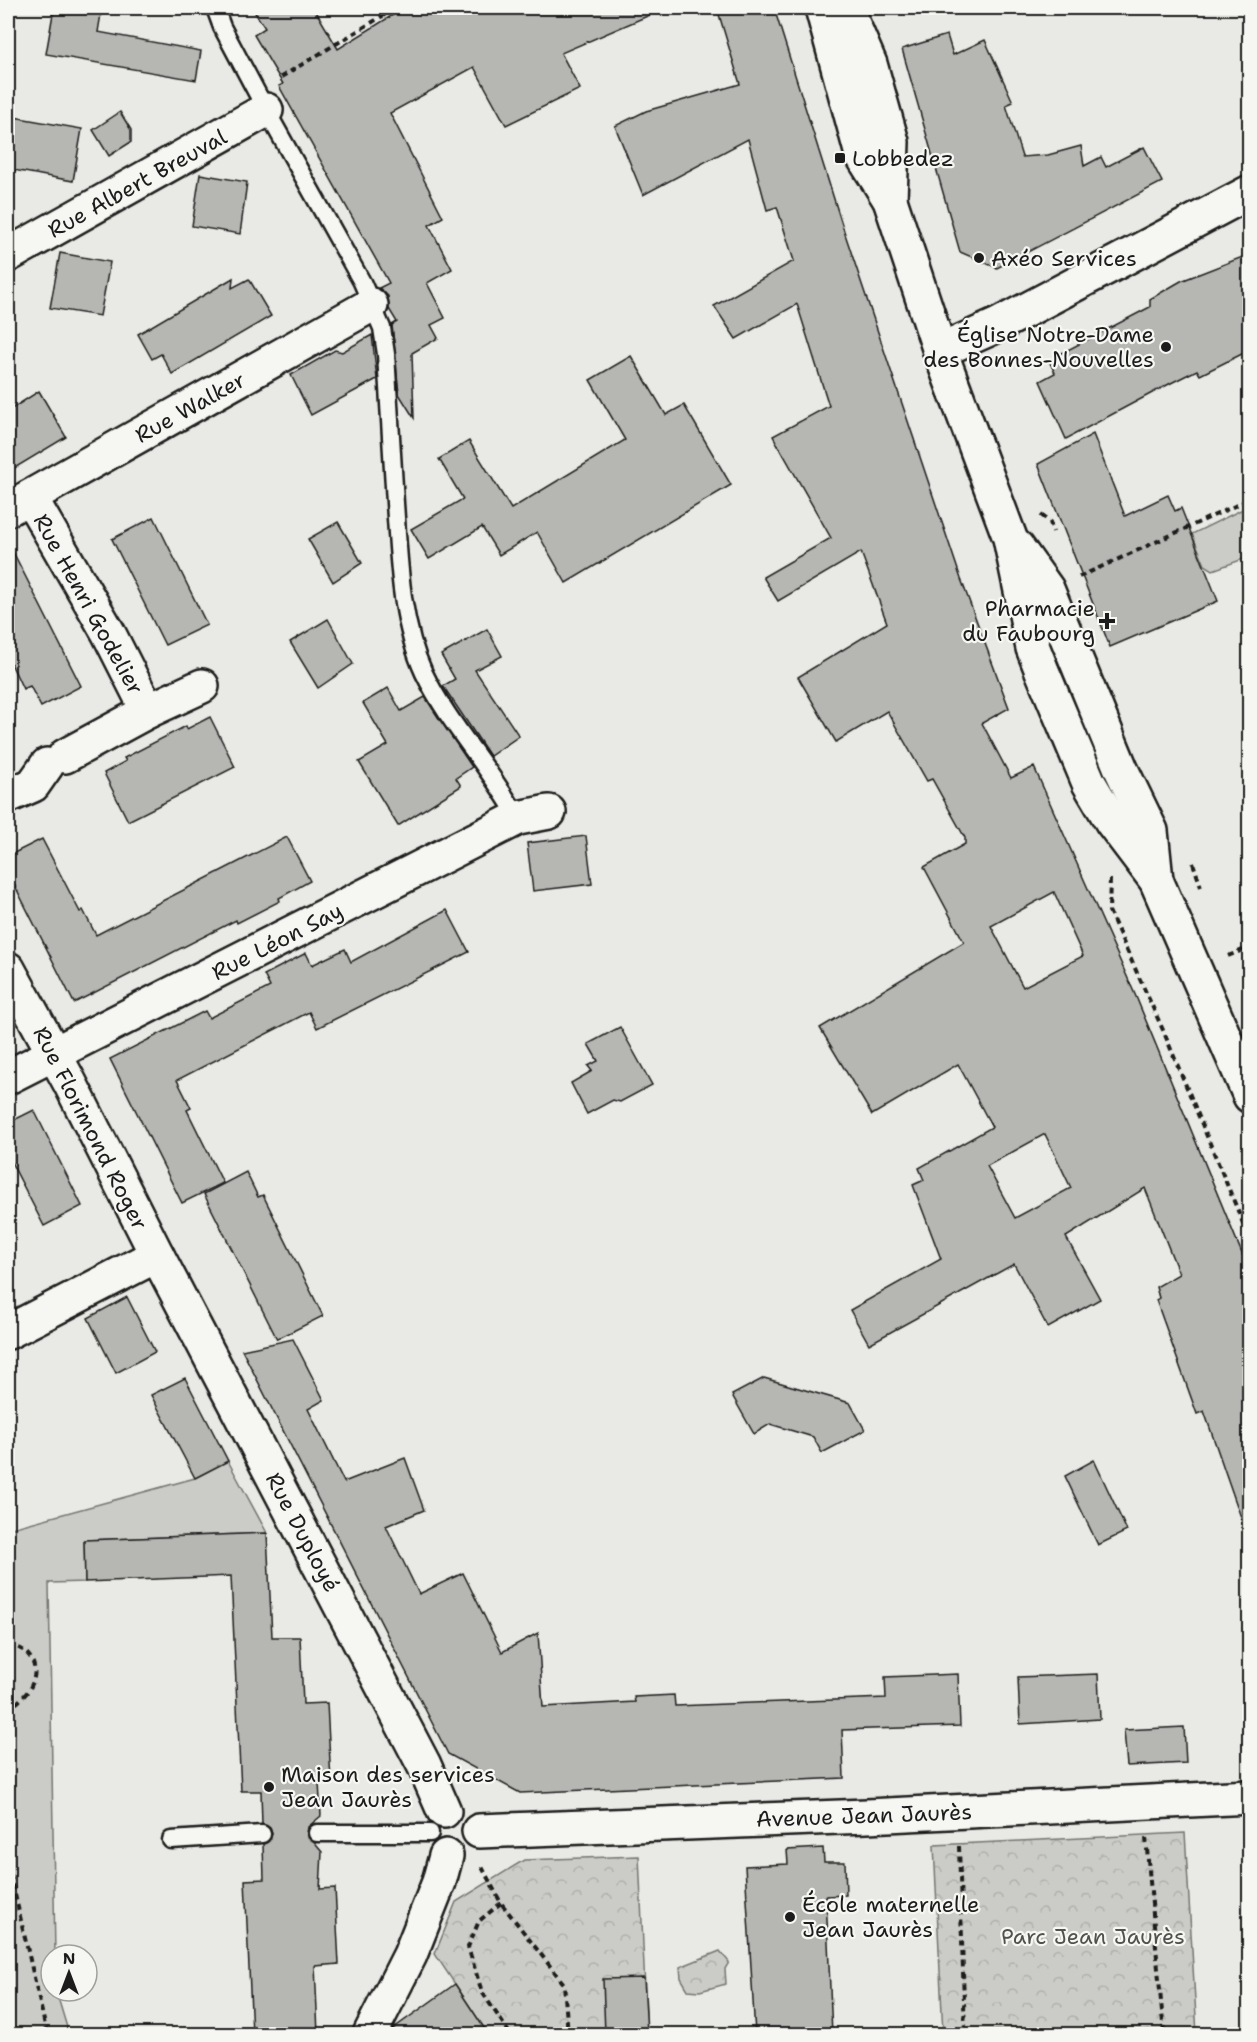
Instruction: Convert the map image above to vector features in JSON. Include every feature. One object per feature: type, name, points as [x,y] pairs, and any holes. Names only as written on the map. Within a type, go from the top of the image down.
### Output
[{"type":"street","points":[[822,8],[862,155],[890,200],[940,351],[1010,538],[1033,648],[1089,783],[1112,822],[1156,880],[1250,1096]]},
{"type":"street","points":[[846,8],[870,64],[892,142],[890,200]]},
{"type":"street","name":"Rue Albert Breuval","points":[[8,255],[262,100]]},
{"type":"street","points":[[940,351],[998,325],[1250,192]]},
{"type":"street","name":"Rue Walker","points":[[19,503],[371,305]]},
{"type":"street","name":"Rue Henri Godelier","points":[[19,503],[108,632],[148,711]]},
{"type":"street","points":[[1010,538],[1047,589],[1121,770],[1151,831],[1156,880]]},
{"type":"street","points":[[8,796],[33,785],[56,761],[148,711],[202,686]]},
{"type":"street","name":"Rue Léon Say","points":[[8,1077],[518,818],[549,812]]},
{"type":"street","name":"Rue Florimond Roger","points":[[8,969],[157,1255]]},
{"type":"street","points":[[8,1332],[157,1255]]},
{"type":"street","name":"Rue Duployé","points":[[157,1255],[424,1765],[454,1836]]},
{"type":"street","name":"Avenue Jean Jaurès","points":[[454,1836],[1250,1797]]},
{"type":"street","points":[[370,2034],[410,1955],[439,1882],[454,1836]]},
{"type":"lane","points":[[215,8],[222,27],[318,199],[381,328],[386,354],[400,580],[410,629],[424,672],[457,729],[502,790],[518,818]]},
{"type":"lane","points":[[316,1833],[454,1836]]},
{"type":"lane","points":[[171,1839],[262,1834]]},
{"type":"path","points":[[262,100],[315,59],[396,8]]},
{"type":"path","points":[[1047,589],[1189,529],[1250,499]]},
{"type":"path","points":[[1110,878],[1109,911],[1163,1030],[1250,1240]]},
{"type":"path","points":[[1233,954],[1250,947]]},
{"type":"path","points":[[8,1645],[25,1650],[32,1659],[34,1671],[31,1687],[8,1711]]},
{"type":"path","points":[[1142,1804],[1164,2034]]},
{"type":"path","points":[[955,1812],[959,1845],[965,2034]]},
{"type":"path","points":[[454,1836],[501,1903],[564,1984],[568,2034]]},
{"type":"path","points":[[8,1864],[47,2034]]},
{"type":"path","points":[[501,1903],[479,1921],[468,1947],[482,1992],[510,2034]]},
{"type":"green space","points":[[1249,506],[1249,557],[1213,570],[1205,565],[1192,534]]},
{"type":"green space","points":[[228,1461],[267,1533],[84,1540],[85,1582],[49,1583],[55,1943],[39,1943],[39,2003],[60,2003],[69,2034],[8,2034],[8,1580],[14,1578],[8,1565],[8,1529],[195,1478]]},
{"type":"green space","name":"Parc Jean Jaurès","points":[[1185,1833],[1197,2034],[943,2034],[934,1845]]},
{"type":"green space","points":[[639,1856],[647,2034],[488,2034],[435,1954],[456,1902],[524,1860]]},
{"type":"green space","points":[[720,1951],[729,1962],[725,1969],[726,1984],[700,1991],[688,1990],[681,1978],[680,1967]]},
{"type":"building","points":[[54,8],[102,8],[98,32],[201,51],[196,80],[46,54]]},
{"type":"building","points":[[252,8],[314,8],[338,49],[404,8],[666,8],[561,53],[580,89],[506,125],[474,67],[390,113],[443,217],[429,225],[452,269],[427,283],[445,318],[431,325],[438,338],[412,353],[414,418],[399,394],[392,325],[397,322],[389,309],[388,296],[379,288],[389,283],[279,86],[283,84],[254,35],[265,28]]},
{"type":"building","points":[[717,8],[774,8],[845,234],[961,579],[1009,708],[982,723],[1011,778],[1034,767],[1137,999],[1250,1273],[1250,1528],[1245,1529],[1204,1411],[1197,1414],[1156,1300],[1159,1298],[1156,1287],[1179,1274],[1145,1188],[1066,1237],[1100,1299],[1048,1328],[1014,1264],[869,1344],[850,1310],[941,1259],[913,1185],[924,1180],[919,1168],[992,1127],[958,1064],[872,1115],[820,1028],[964,942],[924,867],[965,844],[965,838],[932,779],[927,781],[887,711],[836,742],[798,677],[887,623],[861,552],[778,601],[763,577],[831,538],[773,436],[829,406],[797,304],[736,339],[714,306],[794,261],[777,207],[767,210],[748,139],[643,195],[615,126],[646,111],[740,84]],"holes":[[[1054,892],[1083,956],[1023,987],[991,926]],[[1045,1134],[1071,1188],[1015,1218],[987,1166]]]},
{"type":"building","points":[[947,35],[953,55],[985,40],[1013,102],[1006,105],[1022,157],[1048,155],[1081,146],[1084,166],[1101,157],[1106,167],[1144,147],[1162,182],[997,268],[960,252],[902,49]]},
{"type":"building","points":[[120,112],[131,130],[131,142],[109,156],[93,130]]},
{"type":"building","points":[[8,116],[82,129],[73,181],[8,169]]},
{"type":"building","points":[[200,174],[247,182],[240,234],[192,226]]},
{"type":"building","points":[[60,253],[110,262],[100,316],[50,308]]},
{"type":"building","name":"Église Notre-Dame des Bonnes-Nouvelles","points":[[1250,254],[1250,350],[1200,375],[1197,370],[1066,439],[1040,381],[1055,373],[1050,363],[1060,359],[1058,355],[1150,307],[1150,299],[1181,281]]},
{"type":"building","points":[[233,278],[232,288],[249,279],[271,316],[172,374],[161,354],[152,359],[138,334]]},
{"type":"building","points":[[372,335],[377,379],[311,415],[291,375],[335,350],[342,352]]},
{"type":"building","points":[[631,356],[666,415],[684,405],[731,485],[566,583],[537,532],[499,555],[482,527],[429,559],[411,529],[463,499],[439,459],[469,441],[511,509],[625,440],[590,380]]},
{"type":"building","points":[[39,391],[66,437],[8,472],[8,411]]},
{"type":"building","points":[[1093,434],[1125,516],[1168,495],[1175,511],[1181,508],[1218,601],[1110,647],[1038,464]]},
{"type":"building","points":[[154,517],[207,625],[165,645],[112,539]]},
{"type":"building","points":[[338,522],[362,563],[333,582],[308,539]]},
{"type":"building","points":[[8,542],[81,686],[41,707],[30,686],[23,689],[8,657]]},
{"type":"building","points":[[328,619],[353,664],[318,688],[290,642]]},
{"type":"building","points":[[487,629],[502,656],[475,670],[519,736],[490,756],[443,686],[455,679],[441,655]]},
{"type":"building","points":[[388,688],[401,711],[425,697],[472,767],[456,778],[461,786],[398,826],[359,762],[388,745],[363,703]]},
{"type":"building","points":[[210,717],[235,767],[128,821],[104,773],[126,761],[124,758],[186,726],[187,729]]},
{"type":"building","points":[[586,836],[592,884],[533,891],[527,843]]},
{"type":"building","points":[[287,837],[310,881],[279,898],[280,901],[237,923],[236,920],[74,1003],[8,872],[8,856],[42,839],[80,912],[83,910],[96,935]]},
{"type":"building","points":[[447,910],[469,952],[317,1028],[309,1012],[177,1080],[191,1108],[187,1110],[223,1183],[182,1203],[110,1059],[205,1011],[209,1018],[270,987],[264,975],[306,953],[312,965],[345,949],[351,962]]},
{"type":"building","points":[[620,1027],[652,1085],[620,1102],[613,1100],[587,1114],[571,1083],[592,1071],[588,1066],[598,1061],[588,1044]]},
{"type":"building","points":[[34,1110],[82,1206],[44,1226],[8,1156],[8,1123]]},
{"type":"building","points":[[246,1172],[258,1197],[263,1195],[323,1316],[277,1339],[204,1194]]},
{"type":"building","points":[[127,1297],[155,1352],[116,1373],[88,1318]]},
{"type":"building","points":[[293,1339],[324,1400],[308,1409],[344,1482],[405,1458],[424,1510],[386,1526],[419,1594],[463,1573],[502,1652],[538,1633],[543,1707],[635,1702],[634,1697],[674,1695],[675,1706],[886,1698],[885,1677],[958,1674],[960,1726],[842,1730],[844,1778],[520,1793],[448,1754],[242,1350]]},
{"type":"building","points":[[185,1378],[228,1461],[195,1478],[151,1395]]},
{"type":"building","points":[[764,1378],[850,1403],[865,1430],[822,1453],[813,1437],[770,1424],[754,1434],[732,1395]]},
{"type":"building","points":[[1094,1460],[1127,1531],[1098,1545],[1065,1476]]},
{"type":"building","name":"Maison des services Jean Jaurès","points":[[267,1533],[272,1637],[300,1637],[303,1704],[327,1703],[331,1782],[319,1783],[321,1816],[308,1827],[307,1834],[322,1852],[320,1889],[335,1888],[339,1964],[315,1966],[318,2034],[252,2034],[245,1880],[264,1879],[263,1844],[268,1842],[272,1834],[270,1828],[262,1824],[261,1791],[241,1791],[231,1576],[85,1582],[84,1540]]},
{"type":"building","points":[[1098,1674],[1100,1719],[1020,1724],[1018,1677]]},
{"type":"building","points":[[1184,1727],[1186,1763],[1127,1766],[1124,1730]]},
{"type":"building","points":[[823,1848],[824,1862],[845,1862],[846,1895],[826,1896],[832,2034],[755,2034],[745,1866],[788,1864],[787,1850]]},
{"type":"building","points":[[644,1978],[647,2034],[605,2034],[603,1979]]},
{"type":"building","points":[[455,1984],[488,2034],[391,2034],[394,2028]]},
{"type":"place","name":"Lobbedez","points":[[840,158]]},
{"type":"place","name":"Axéo Services","points":[[979,258]]},
{"type":"place","name":"Église Notre-Dame des Bonnes-Nouvelles","points":[[1166,347]]},
{"type":"place","name":"Pharmacie du Faubourg","points":[[1107,621]]},
{"type":"place","name":"Maison des services Jean Jaurès","points":[[269,1787]]},
{"type":"place","name":"École maternelle Jean Jaurès","points":[[790,1917]]}]
